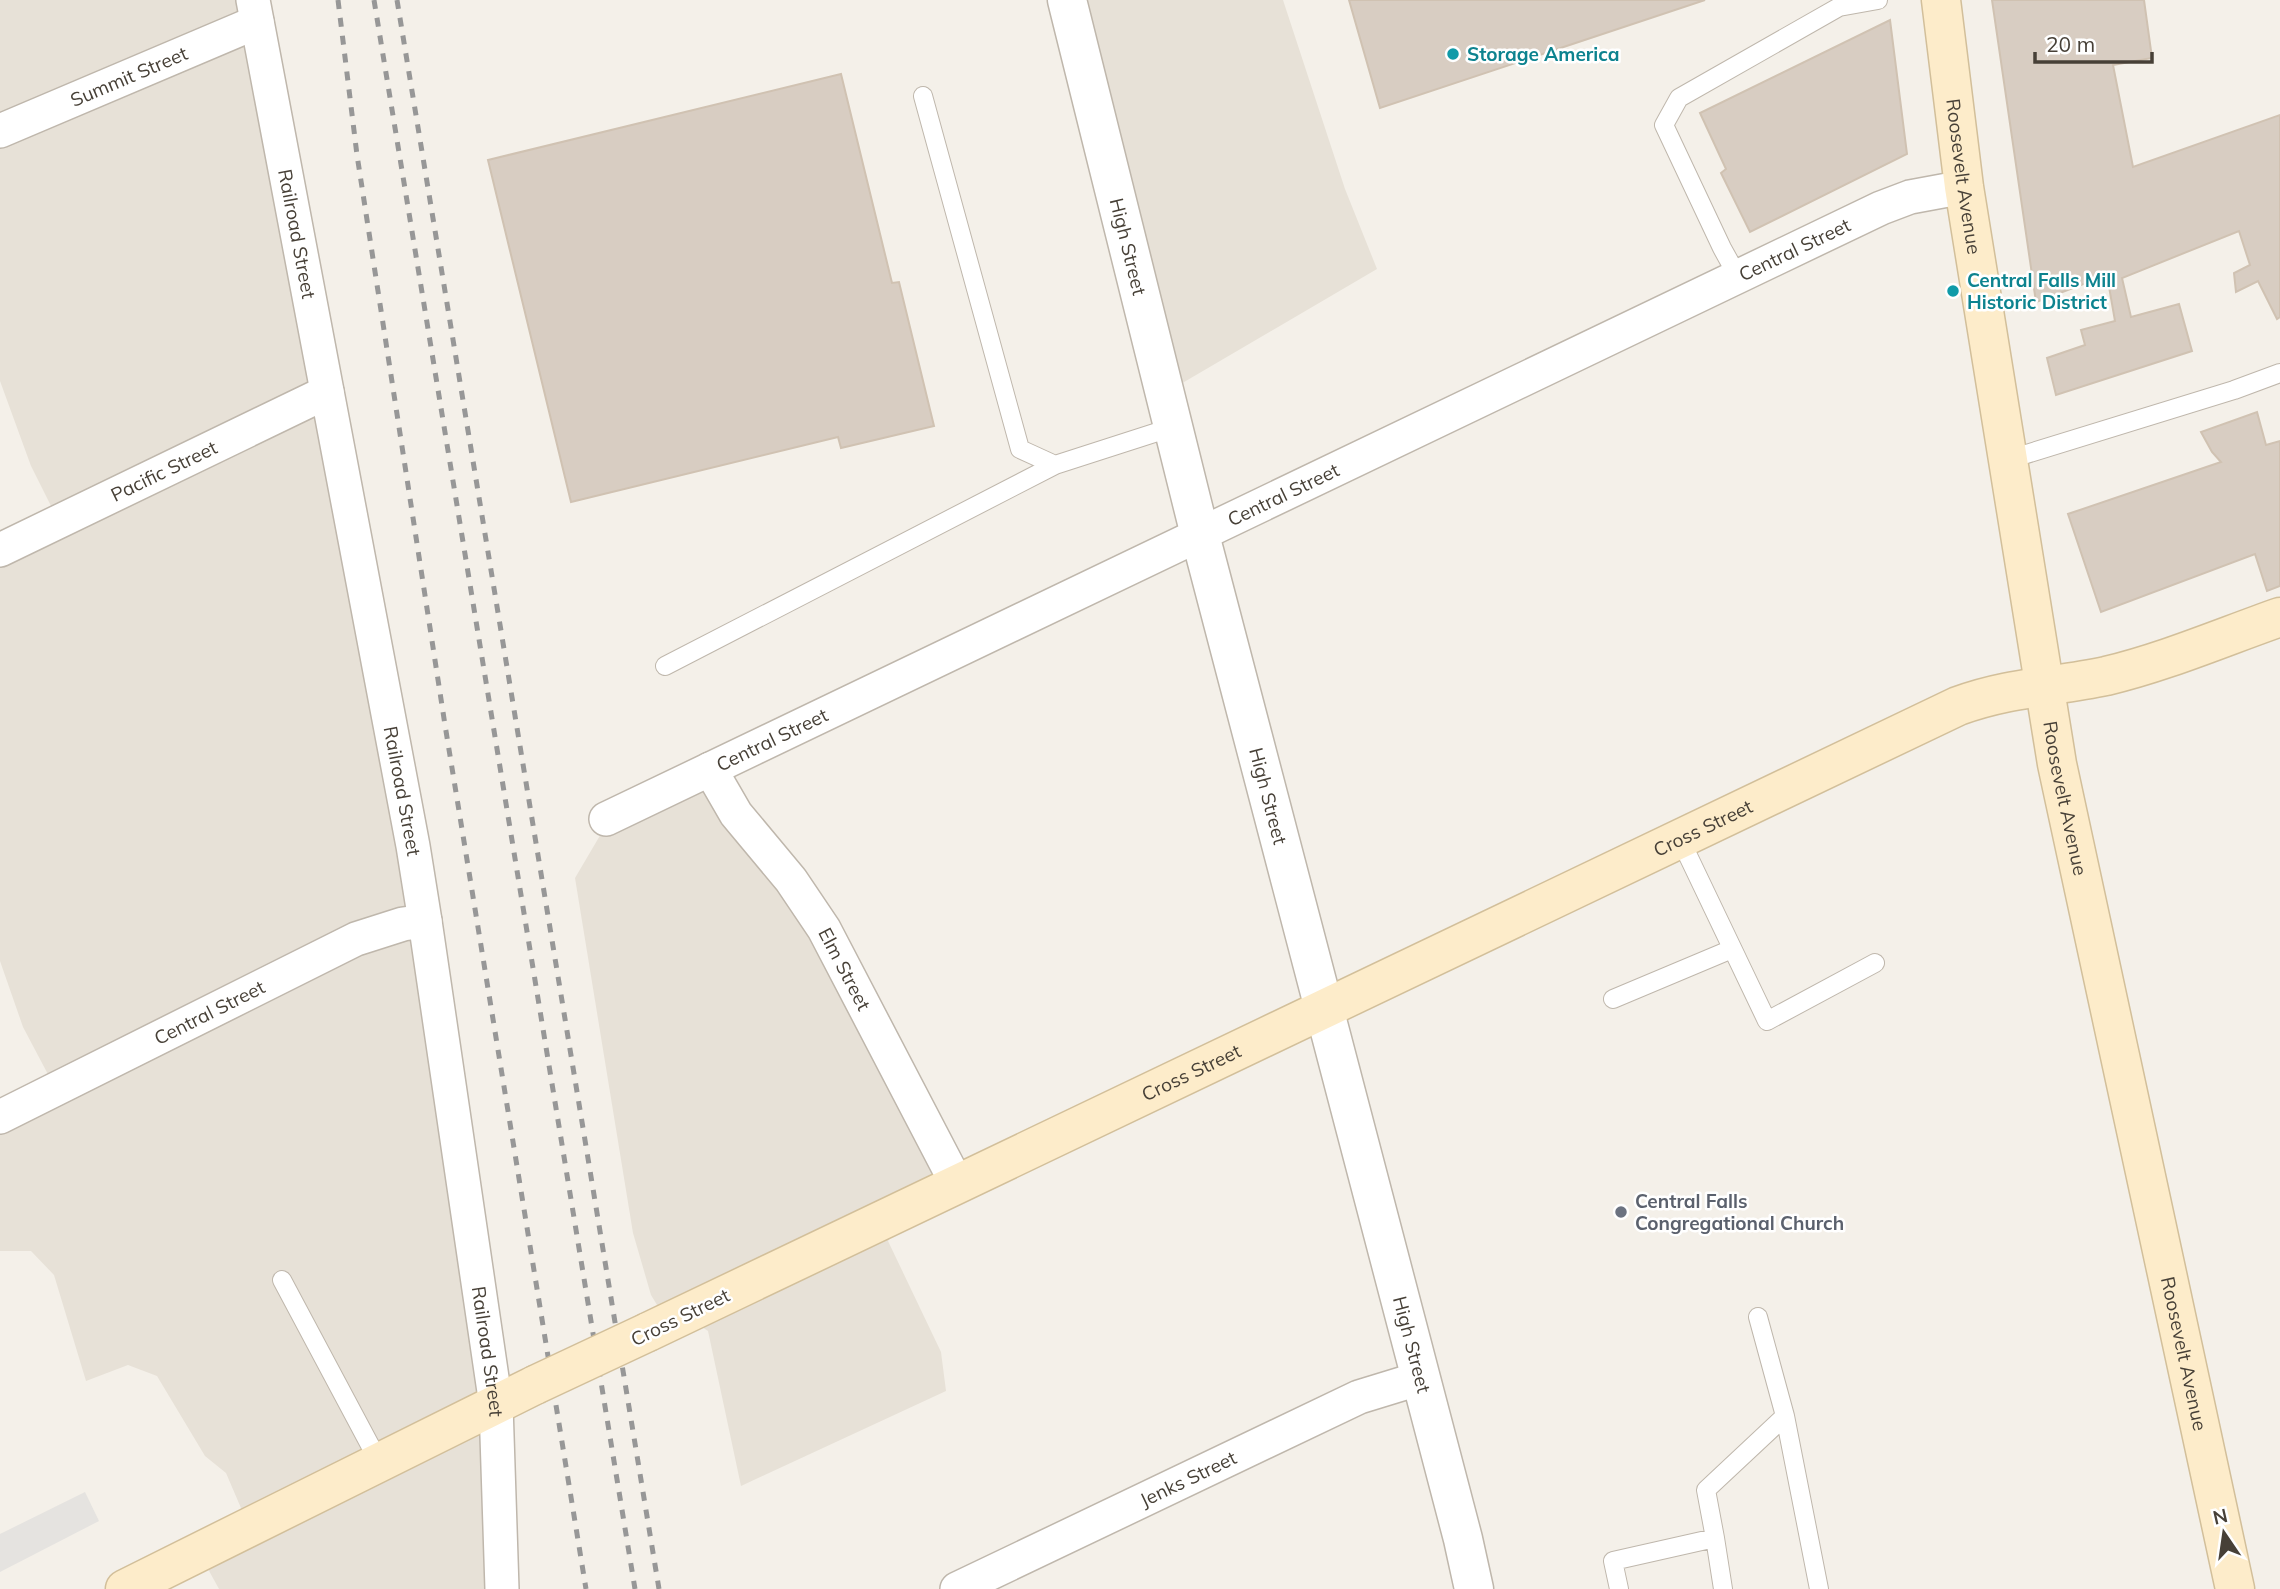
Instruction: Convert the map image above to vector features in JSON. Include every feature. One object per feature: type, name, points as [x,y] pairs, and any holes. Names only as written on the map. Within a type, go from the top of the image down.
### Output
[{"type":"main road","name":"Roosevelt Avenue","points":[[1941,0],[1964,187],[2043,685],[2067,817],[2235,1589]]},
{"type":"main road","name":"Cross Street","points":[[125,1589],[535,1385],[1958,706],[1987,695],[2133,669],[2280,617]]},
{"type":"street","name":"High Street","points":[[1067,0],[1200,535],[1474,1589]]},
{"type":"street","name":"Summit Street","points":[[0,131],[255,11]]},
{"type":"street","name":"Railroad Street","points":[[255,11],[425,921],[496,1405],[502,1589]]},
{"type":"street","name":"Central Street","points":[[606,819],[1891,204],[1919,195],[1964,187]]},
{"type":"street","name":"Pacific Street","points":[[0,550],[327,392]]},
{"type":"street","name":"Elm Street","points":[[709,769],[736,814],[791,880],[824,929],[957,1184]]},
{"type":"street","name":"Central Street","points":[[0,1117],[356,939],[403,923],[425,921]]},
{"type":"street","name":"Jenks Street","points":[[957,1589],[1359,1396],[1421,1378]]},
{"type":"lane","points":[[1738,277],[1664,125],[1679,98],[1839,7],[1878,0]]},
{"type":"lane","points":[[923,96],[1020,449],[1055,465]]},
{"type":"lane","points":[[2007,460],[2234,390],[2280,373]]},
{"type":"lane","points":[[664,666],[1055,465],[1173,427]]},
{"type":"lane","points":[[1680,839],[1767,1021],[1874,963]]},
{"type":"lane","points":[[1613,999],[1732,948]]},
{"type":"lane","points":[[282,1280],[379,1462]]},
{"type":"lane","points":[[1758,1317],[1785,1416],[1818,1589]]},
{"type":"lane","points":[[1723,1589],[1706,1490],[1785,1416]]},
{"type":"lane","points":[[1619,1589],[1613,1561],[1715,1538]]},
{"type":"shaded area","points":[[0,0],[253,0],[327,357],[511,1589],[219,1589],[208,1569],[253,1536],[226,1473],[205,1456],[157,1376],[128,1365],[86,1381],[54,1275],[31,1251],[0,1251],[0,1133],[46,1111],[61,1099],[23,1027],[0,961],[0,568],[65,534],[31,466],[0,381]]},
{"type":"shaded area","points":[[1079,0],[1283,0],[1345,189],[1377,269],[1179,385]]},
{"type":"shaded area","points":[[715,779],[726,786],[958,1193],[896,1230],[888,1241],[941,1352],[946,1391],[741,1486],[708,1331],[702,1327],[674,1333],[651,1295],[633,1233],[575,878],[605,827]]},
{"type":"shaded area","points":[[85,1492],[99,1521],[0,1572],[0,1534]]},
{"type":"building","name":"Storage America","points":[[1349,0],[1705,0],[1380,108]]},
{"type":"building","points":[[1992,0],[2144,0],[2152,58],[2113,65],[2133,167],[2280,115],[2280,317],[2277,319],[2258,281],[2236,292],[2234,273],[2250,265],[2239,231],[2122,278],[2131,317],[2179,304],[2192,351],[2056,395],[2047,358],[2085,345],[2081,330],[2115,321],[2107,275],[2036,302]]},
{"type":"building","points":[[1890,20],[1907,154],[1750,232],[1721,173],[1726,169],[1700,113]]},
{"type":"building","points":[[841,74],[892,283],[899,282],[934,426],[841,448],[838,437],[571,502],[488,160]]},
{"type":"building","points":[[2257,412],[2266,445],[2280,441],[2280,586],[2267,591],[2255,554],[2101,612],[2068,514],[2221,462],[2201,432]]},
{"type":"railway","points":[[338,0],[357,155],[445,725],[586,1589]]},
{"type":"railway","points":[[374,0],[635,1589]]},
{"type":"railway","points":[[397,0],[659,1589]]},
{"type":"place","name":"Storage America","points":[[1453,54]]},
{"type":"place","name":"Central Falls Mill Historic District","points":[[1953,291]]},
{"type":"place","name":"Central Falls Congregational Church","points":[[1621,1212]]}]
